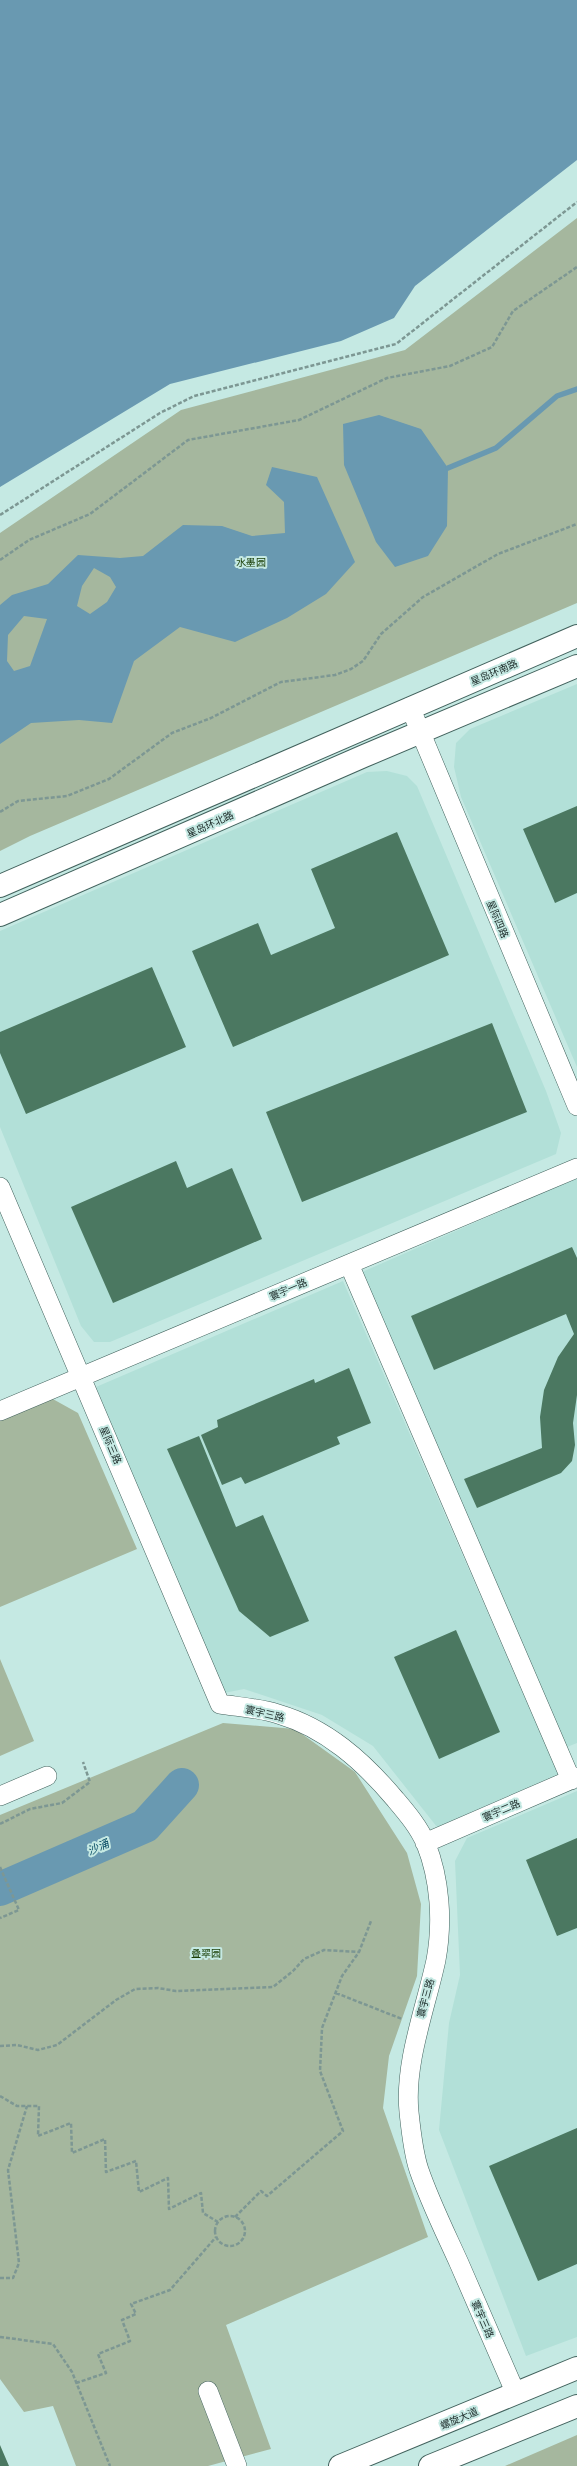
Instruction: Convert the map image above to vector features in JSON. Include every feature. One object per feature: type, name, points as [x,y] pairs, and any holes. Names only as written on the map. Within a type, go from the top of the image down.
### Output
[{"type":"main road","name":"星岛环南路","points":[[410,707],[577,636]]},
{"type":"main road","points":[[420,732],[577,666]]},
{"type":"main road","points":[[0,886],[410,707]]},
{"type":"main road","name":"星岛环北路","points":[[0,916],[420,732]]},
{"type":"main road","name":"螺旋大道","points":[[340,2466],[577,2368]]},
{"type":"main road","points":[[430,2466],[577,2406]]},
{"type":"main road","points":[[441,2466],[461,2454]]},
{"type":"street","name":"星际四路","points":[[410,707],[577,1106]]},
{"type":"street","name":"寰宇一路","points":[[0,1411],[577,1168]]},
{"type":"street","name":"星际三路","points":[[0,1187],[220,1704]]},
{"type":"street","points":[[349,1264],[574,1779]]},
{"type":"street","name":"寰宇三路","points":[[220,1704],[278,1714],[310,1727],[340,1745],[363,1763],[390,1793],[409,1815],[425,1843],[435,1877],[440,1918],[436,1959],[418,2025],[409,2109],[419,2169],[516,2394]]},
{"type":"street","points":[[0,1796],[47,1776]]},
{"type":"street","name":"寰宇二路","points":[[425,1843],[574,1779]]},
{"type":"street","points":[[208,2391],[237,2466]]},
{"type":"path","points":[[0,515],[160,413],[194,396],[396,344],[577,202]]},
{"type":"path","points":[[0,560],[29,540],[90,514],[188,440],[299,420],[387,378],[450,366],[492,347],[513,311],[577,267]]},
{"type":"path","points":[[0,812],[18,801],[68,796],[109,779],[172,732],[211,718],[281,682],[335,675],[352,668],[363,660],[381,634],[423,597],[498,554],[577,524]]},
{"type":"path","points":[[0,1824],[30,1808],[62,1803],[68,1799],[90,1782],[83,1762]]},
{"type":"path","points":[[0,1867],[19,1910],[0,1918]]},
{"type":"path","points":[[235,2217],[261,2191],[267,2196],[342,2131],[320,2071],[322,2028],[342,1976],[359,1952],[371,1921]]},
{"type":"path","points":[[0,2046],[17,2045],[38,2050],[57,2045],[116,2000],[135,1989],[158,1988],[176,1991],[273,1987],[293,1971],[304,1959],[324,1950],[359,1952]]},
{"type":"path","points":[[336,1993],[418,2025]]},
{"type":"path","points":[[0,2096],[17,2106],[39,2106],[38,2136],[71,2123],[72,2153],[105,2139],[106,2172],[136,2161],[139,2192],[168,2178],[169,2209],[201,2194],[203,2213],[218,2222]]},
{"type":"path","points":[[0,2278],[13,2278],[19,2263],[8,2170],[27,2106]]},
{"type":"path","points":[[226,2216],[235,2217],[241,2221],[245,2230],[239,2243],[225,2246],[216,2237],[214,2231],[218,2222],[226,2216]]},
{"type":"path","points":[[76,2383],[106,2373],[98,2354],[130,2341],[122,2320],[136,2314],[131,2304],[170,2290],[216,2237]]},
{"type":"path","points":[[0,2337],[53,2344],[72,2372],[110,2466]]},
{"type":"shaded area","points":[[577,684],[577,1067],[461,797],[454,767],[456,743],[470,729]]},
{"type":"shaded area","points":[[387,771],[407,776],[417,786],[546,1091],[561,1133],[556,1154],[110,1342],[94,1342],[81,1326],[0,1127],[0,931],[367,772]]},
{"type":"shaded area","points":[[577,1178],[577,1743],[567,1747],[362,1272]]},
{"type":"shaded area","points":[[343,1281],[558,1774],[437,1827],[373,1746],[322,1715],[244,1689],[224,1693],[96,1387]]},
{"type":"shaded area","points":[[577,1791],[577,2337],[526,2356],[439,2130],[449,2023],[460,1975],[455,1861],[467,1838]]},
{"type":"green space","name":"水墨园","points":[[577,218],[577,603],[30,836],[0,851],[0,533],[181,410],[405,350]]},
{"type":"green space","points":[[51,1398],[78,1413],[137,1549],[0,1607],[0,1419]]},
{"type":"green space","points":[[0,1659],[34,1741],[0,1756]]},
{"type":"green space","name":"叠翠园","points":[[223,1723],[295,1729],[355,1772],[407,1853],[421,1904],[417,1976],[389,2056],[383,2108],[428,2237],[226,2325],[271,2449],[208,2466],[76,2466],[53,2406],[24,2412],[0,2379],[0,1815]]},
{"type":"green space","points":[[577,2435],[577,2466],[505,2466]]},
{"type":"water","points":[[0,0],[577,0],[577,160],[415,286],[394,318],[341,341],[170,384],[0,487]]},
{"type":"water","points":[[379,415],[421,429],[448,468],[447,526],[428,556],[395,567],[376,542],[344,465],[343,424]]},
{"type":"water","points":[[272,467],[317,477],[355,562],[326,594],[287,618],[235,642],[180,627],[134,661],[112,723],[79,720],[31,723],[0,744],[0,605],[12,595],[48,584],[78,555],[120,558],[143,556],[183,525],[222,526],[252,536],[285,533],[284,502],[266,485]],"holes":[[[94,568],[110,577],[116,587],[107,602],[90,614],[77,606],[82,586]],[[24,616],[47,619],[30,666],[14,671],[7,661],[8,635]]]},
{"type":"building","points":[[577,806],[577,893],[555,903],[523,829]]},
{"type":"building","points":[[397,832],[449,955],[233,1047],[192,951],[258,923],[271,955],[335,928],[311,869]]},
{"type":"building","points":[[152,967],[186,1047],[26,1114],[0,1053],[0,1032]]},
{"type":"building","points":[[492,1023],[527,1112],[302,1202],[266,1112]]},
{"type":"building","points":[[176,1161],[187,1188],[232,1168],[262,1239],[113,1303],[71,1207]]},
{"type":"building","points":[[572,1247],[577,1258],[577,1395],[573,1423],[575,1445],[572,1461],[561,1473],[477,1508],[464,1479],[542,1448],[540,1417],[544,1390],[558,1357],[574,1334],[566,1314],[434,1370],[411,1316]]},
{"type":"building","points":[[349,1368],[371,1423],[337,1437],[340,1444],[245,1484],[241,1477],[222,1485],[201,1435],[218,1427],[217,1420],[314,1379],[315,1383]]},
{"type":"building","points":[[199,1436],[236,1527],[263,1515],[309,1621],[270,1637],[239,1611],[167,1449]]},
{"type":"building","points":[[456,1630],[500,1732],[439,1759],[394,1657]]},
{"type":"building","points":[[577,1838],[577,1928],[557,1936],[526,1860]]},
{"type":"building","points":[[577,2128],[577,2264],[538,2281],[489,2166]]},
{"type":"building","points":[[0,2445],[9,2466],[0,2466]]},
{"type":"waterway","points":[[448,468],[496,448],[557,396],[577,389]]},
{"type":"waterway","name":"沙涌","points":[[0,1889],[145,1826],[182,1785]]}]
